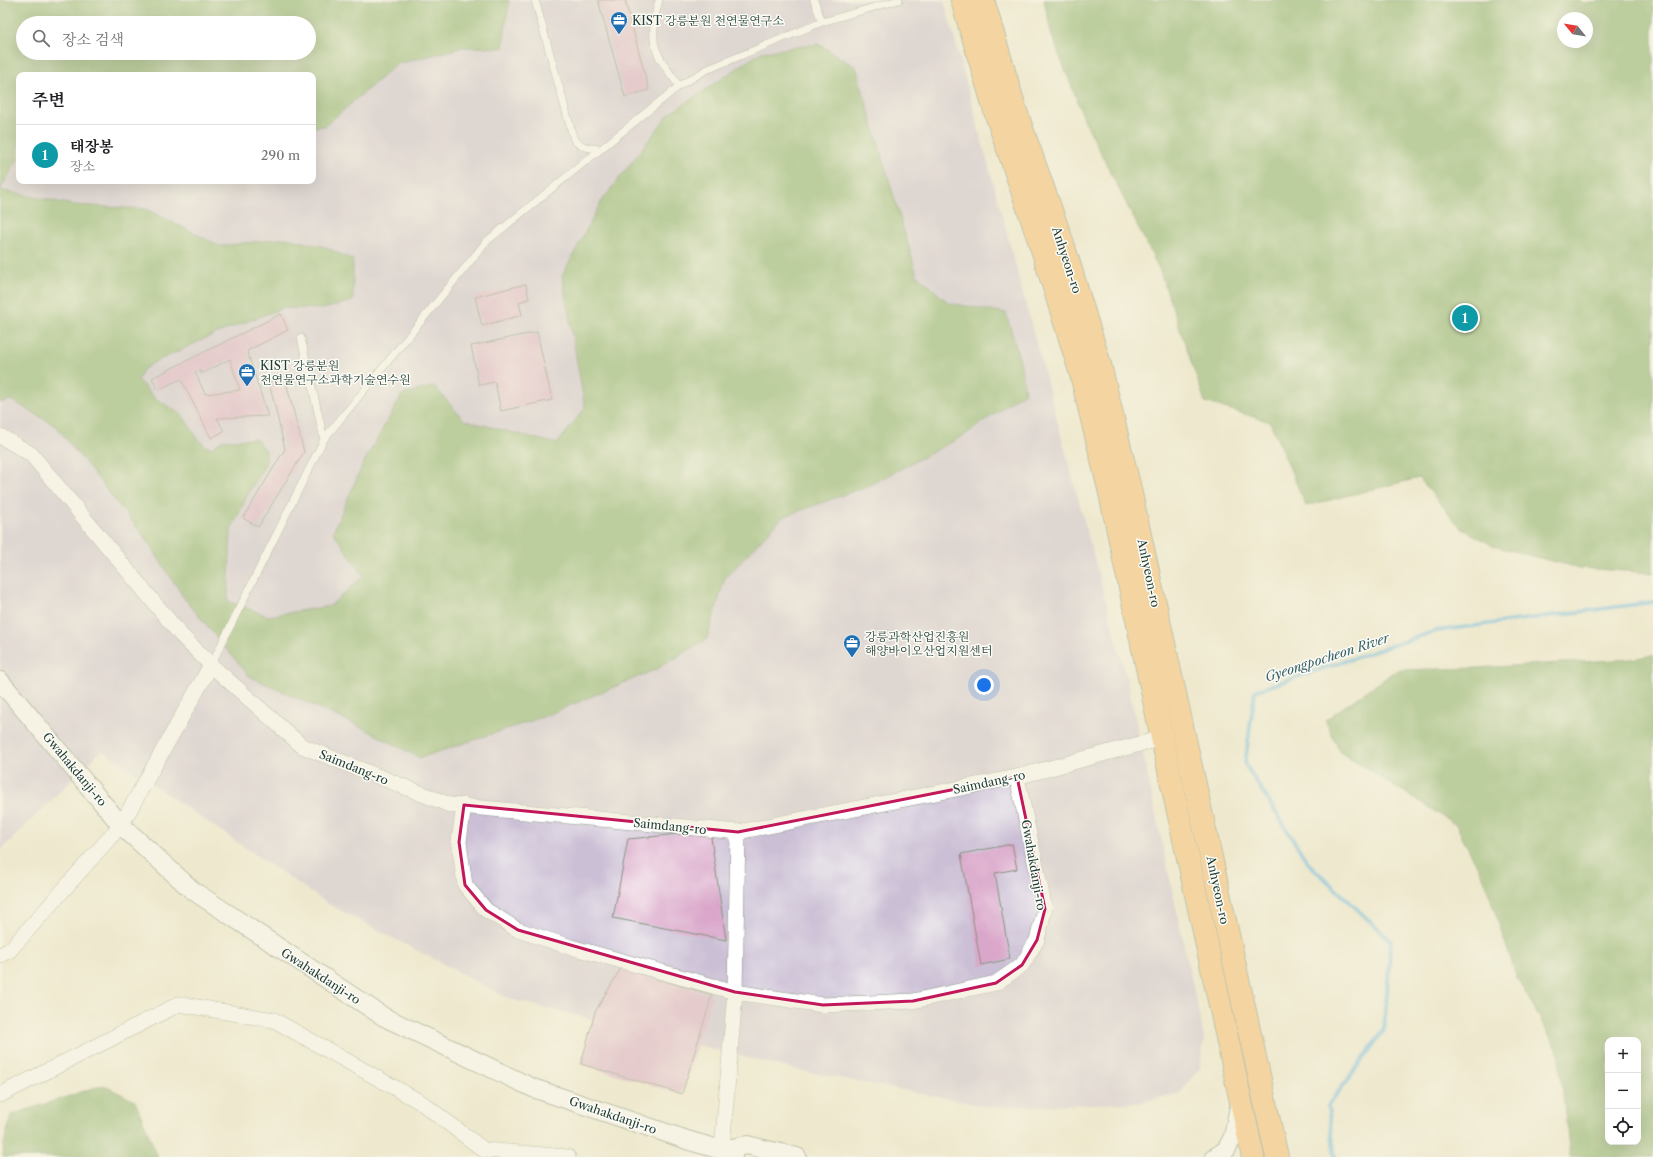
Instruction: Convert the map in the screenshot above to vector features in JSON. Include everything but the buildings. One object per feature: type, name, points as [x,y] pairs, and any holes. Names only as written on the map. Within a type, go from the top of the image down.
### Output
[{"type":"highway","name":"Anhyeon-ro","points":[[962,0],[996,114],[1043,252],[1081,374],[1110,493],[1253,1157]]},
{"type":"highway","name":"Anhyeon-ro","points":[[983,0],[1016,112],[1063,244],[1100,365],[1129,485],[1276,1157]]},
{"type":"highway","points":[[1162,738],[1184,733]]},
{"type":"street","points":[[0,436],[31,454],[181,635],[211,665],[121,824],[10,950],[0,955]]},
{"type":"street","name":"Saimdang-ro","points":[[211,665],[302,746],[450,805],[464,805],[738,832],[1017,777],[1162,738]]},
{"type":"street","name":"Gwahakdanji-ro","points":[[0,681],[121,824],[192,890],[384,1017],[533,1088],[728,1154],[747,1145],[797,1157]]},
{"type":"street","name":"Gwahakdanji-ro","points":[[464,805],[459,842],[465,885],[486,910],[518,930],[571,947],[735,992],[823,1005],[913,1000],[996,983],[1022,965],[1038,940],[1045,909],[1017,777]]},
{"type":"street","points":[[728,1154],[735,992],[738,832]]},
{"type":"street","points":[[0,1095],[179,1004],[274,1020],[422,1102],[484,1150],[568,1157]]},
{"type":"street","points":[[1215,1157],[1226,1150],[1233,1137],[1240,1097]]},
{"type":"lane","points":[[535,0],[574,140],[579,145],[587,148],[601,149]]},
{"type":"lane","points":[[659,0],[654,25],[655,46],[662,60],[679,86]]},
{"type":"lane","points":[[814,0],[822,22]]},
{"type":"lane","points":[[211,665],[324,439],[487,241],[679,86],[706,70],[822,22],[899,0]]},
{"type":"lane","points":[[301,338],[324,439]]},
{"type":"highlighted area","points":[[1017,777],[1045,909],[1037,940],[1022,965],[996,983],[913,1001],[823,1005],[735,992],[518,930],[486,910],[465,885],[459,842],[464,805],[738,832]]},
{"type":"shaded area","points":[[0,0],[944,0],[1127,680],[1204,1038],[1200,1068],[1180,1093],[1138,1103],[991,1107],[797,1070],[510,999],[328,904],[102,750],[0,851]]},
{"type":"green space","points":[[0,0],[509,0],[503,48],[464,47],[397,64],[325,126],[316,127],[316,72],[16,72],[16,162],[0,190]]},
{"type":"green space","points":[[1044,0],[1580,0],[1583,3],[1608,0],[1653,0],[1653,573],[1579,568],[1494,546],[1461,528],[1419,478],[1306,506],[1270,422],[1205,402],[1160,271],[1085,121],[1052,36]]},
{"type":"green space","points":[[818,44],[856,67],[917,275],[949,303],[1006,313],[1021,365],[1025,392],[965,435],[870,485],[783,517],[725,578],[707,639],[657,669],[540,718],[420,758],[365,729],[249,676],[184,598],[146,539],[56,426],[11,400],[0,403],[0,190],[74,205],[146,209],[220,246],[286,238],[325,247],[353,260],[353,301],[323,309],[282,308],[213,335],[153,363],[143,370],[138,380],[155,398],[182,415],[199,440],[206,446],[212,448],[223,440],[256,439],[266,451],[266,463],[249,492],[231,530],[228,601],[268,616],[330,606],[364,576],[333,532],[364,462],[402,395],[434,386],[464,420],[557,444],[585,408],[562,276],[601,202],[668,115],[761,52]]},
{"type":"green space","points":[[1653,655],[1653,1157],[1570,1157],[1558,1051],[1517,978],[1484,879],[1456,825],[1340,752],[1325,720],[1397,670],[1475,668],[1631,659]]},
{"type":"green space","points":[[103,1085],[135,1101],[158,1157],[3,1157],[4,1144],[11,1115]]},
{"type":"waterway","name":"Gyeongpocheon River","points":[[1335,1157],[1328,1106],[1384,1030],[1391,941],[1308,863],[1245,764],[1255,691],[1436,631],[1653,602]]},
{"type":"place","name":"KIST 강릉분원 천연물연구소","points":[[619,35]]},
{"type":"place","name":"태장봉","points":[[1465,318]]},
{"type":"place","name":"KIST 강릉분원 천연물연구소과학기술연수원","points":[[247,387]]},
{"type":"place","name":"강릉과학산업진흥원 해양바이오산업지원센터","points":[[852,658]]}]
